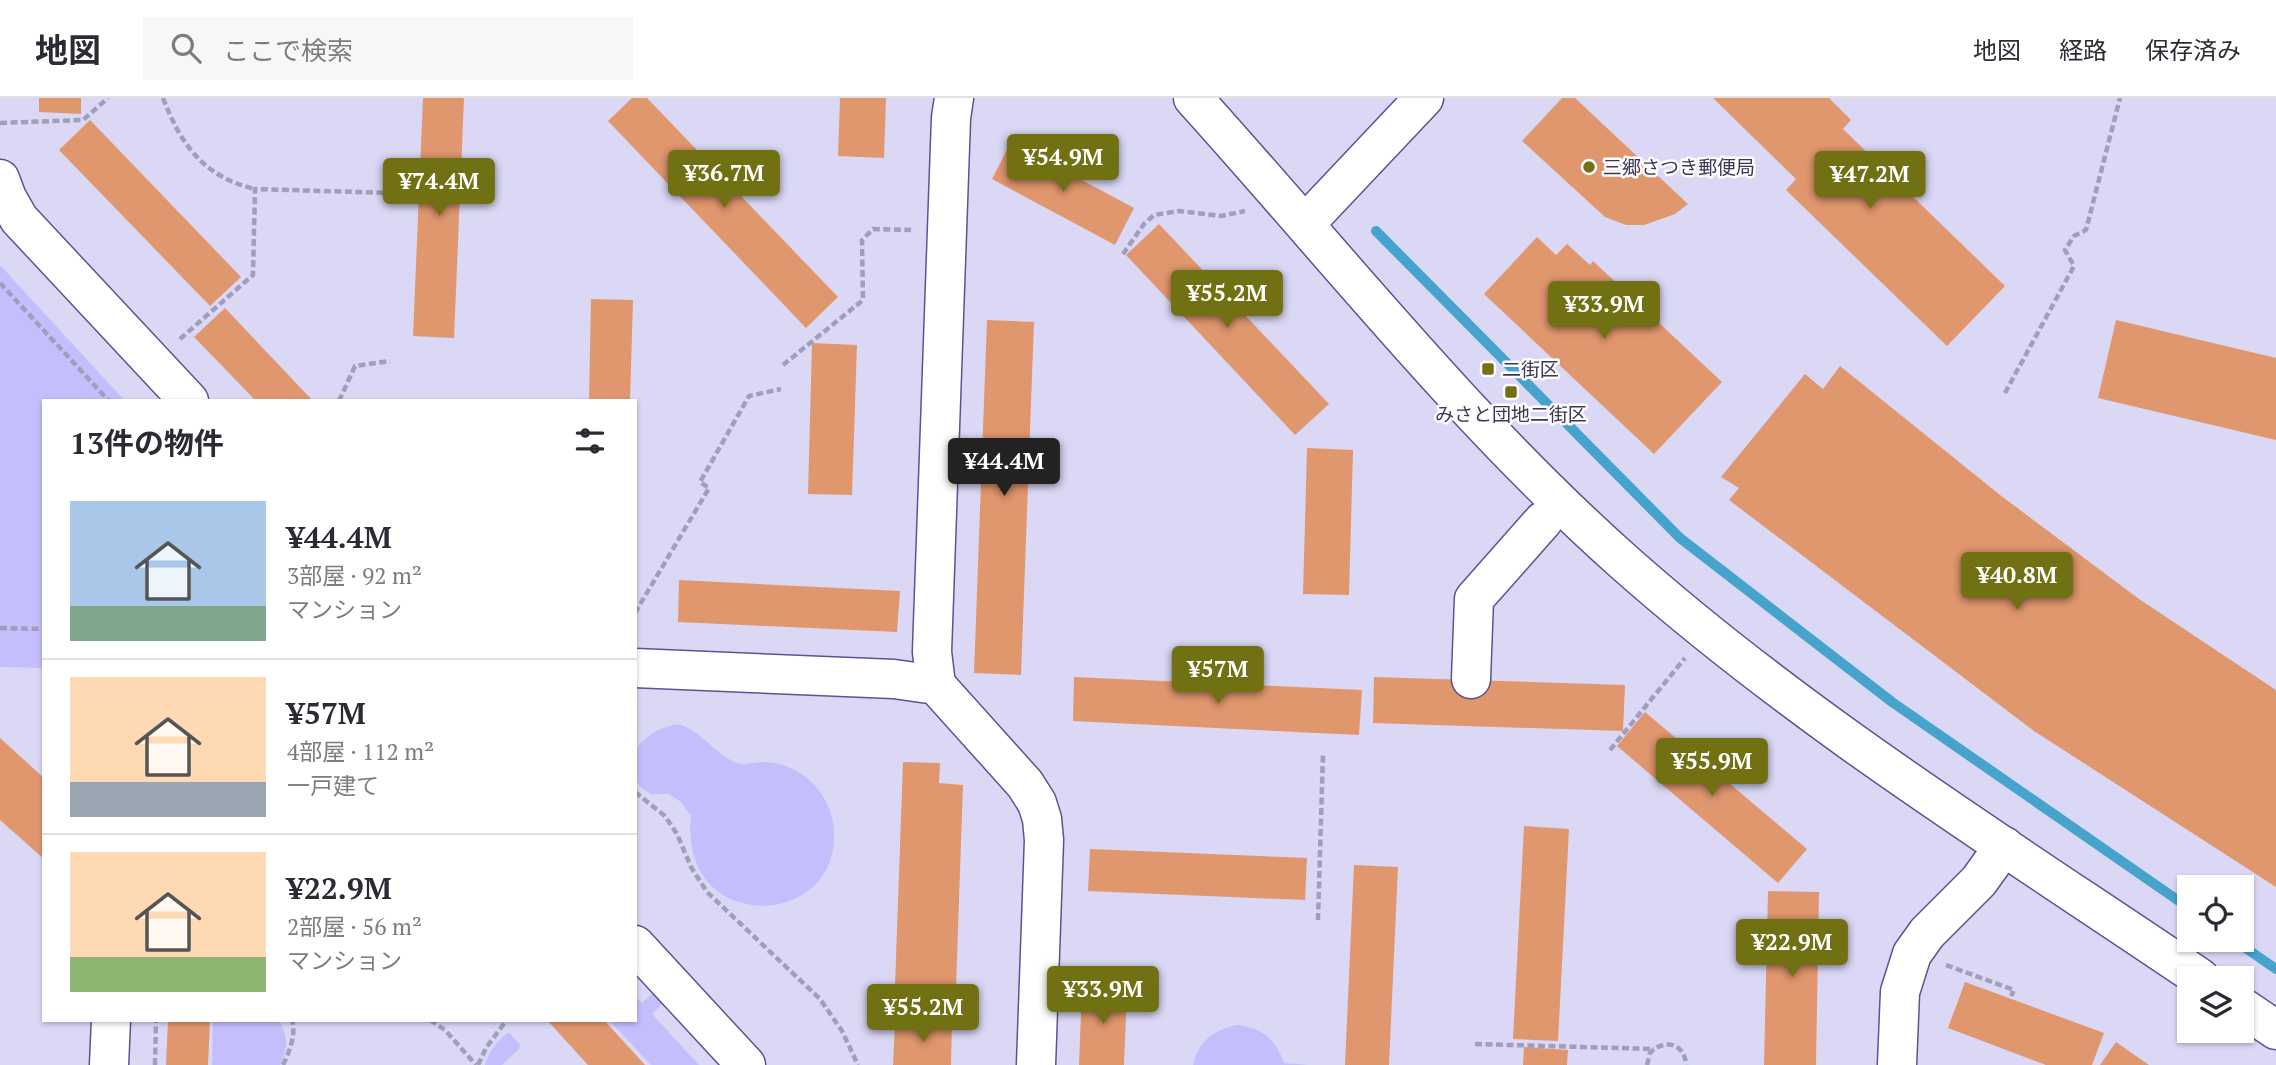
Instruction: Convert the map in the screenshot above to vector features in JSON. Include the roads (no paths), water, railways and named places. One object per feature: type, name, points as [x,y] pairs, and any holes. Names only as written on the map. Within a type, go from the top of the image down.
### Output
[{"type":"street","points":[[954,98],[950,129],[932,652],[936,685],[1025,784],[1037,803],[1042,819],[1044,840],[1036,1065]]},
{"type":"street","points":[[1193,98],[1458,398],[1623,562],[1786,693],[1881,762],[2182,966]]},
{"type":"street","points":[[1304,224],[1424,98]]},
{"type":"street","points":[[0,179],[19,219],[187,399]]},
{"type":"street","points":[[1471,679],[1474,599],[1543,521]]},
{"type":"street","points":[[637,668],[894,679],[936,685]]},
{"type":"street","points":[[1897,1065],[1900,992],[1912,954],[1927,933],[1979,881],[2004,846]]},
{"type":"street","points":[[637,947],[746,1065]]},
{"type":"street","points":[[2254,1015],[2276,1030]]},
{"type":"street","points":[[109,1065],[111,1022]]},
{"type":"waterway","points":[[1376,231],[1680,538],[1892,702],[2177,900]]},
{"type":"waterway","points":[[2251,952],[2276,969]]},
{"type":"place","name":"三郷さつき郵便局","points":[[1589,167]]},
{"type":"place","name":"二街区","points":[[1488,369]]},
{"type":"place","name":"みさと団地二街区","points":[[1511,392]]}]
